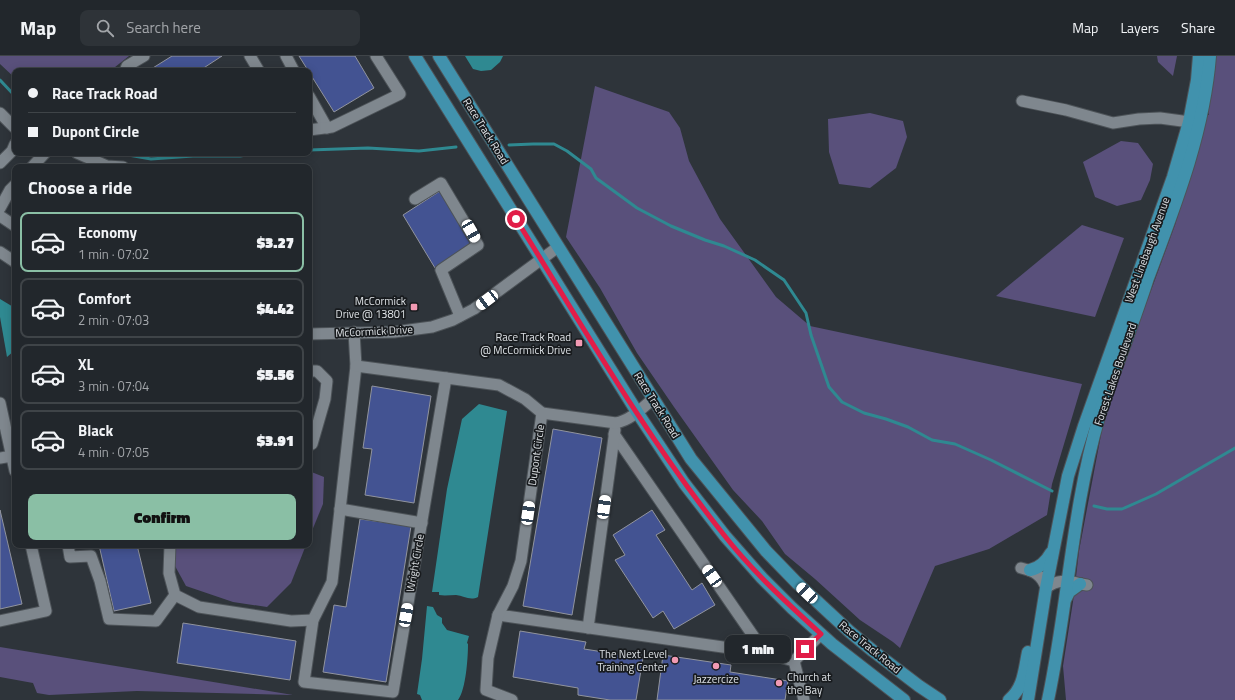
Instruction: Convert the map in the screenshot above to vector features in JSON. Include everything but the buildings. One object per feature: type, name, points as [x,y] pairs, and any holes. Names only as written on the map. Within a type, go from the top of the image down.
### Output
[{"type":"main road","name":"Race Track Road","points":[[415,56],[637,412],[680,477],[724,536],[762,578],[821,634],[904,700]]},
{"type":"main road","name":"Race Track Road","points":[[439,56],[691,459],[766,551],[798,583],[850,632],[919,686],[940,700]]},
{"type":"main road","name":"West Linebaugh Avenue","points":[[1072,464],[1084,426],[1194,123],[1199,56]]},
{"type":"main road","points":[[1202,111],[1200,94],[1205,56]]},
{"type":"main road","name":"Forest Lakes Boulevard","points":[[1048,700],[1064,601],[1076,582],[1086,465],[1099,417],[1188,166],[1194,123],[1202,111],[1210,56]]},
{"type":"main road","points":[[1028,700],[1046,588],[1068,476],[1072,464]]},
{"type":"main road","points":[[1072,464],[1073,492],[1062,564],[1076,582]]},
{"type":"main road","points":[[1026,569],[1038,568],[1048,559],[1054,548]]},
{"type":"main road","points":[[1009,700],[1021,684],[1033,622],[1040,599],[1046,588]]},
{"type":"main road","points":[[1054,670],[1057,684],[1057,700]]},
{"type":"street","points":[[127,68],[127,66],[144,56]]},
{"type":"street","points":[[250,56],[258,68]]},
{"type":"street","points":[[286,56],[292,68]]},
{"type":"street","points":[[312,130],[332,127],[400,94],[376,56]]},
{"type":"street","points":[[312,101],[327,128]]},
{"type":"street","points":[[1022,101],[1066,110],[1113,123],[1139,119],[1160,118],[1194,123]]},
{"type":"street","points":[[0,113],[12,125]]},
{"type":"street","points":[[0,163],[12,151]]},
{"type":"street","points":[[35,164],[43,156]]},
{"type":"street","points":[[84,156],[102,164]]},
{"type":"street","points":[[415,199],[441,183],[478,245],[441,270],[460,316]]},
{"type":"street","points":[[0,208],[12,188]]},
{"type":"street","points":[[0,216],[12,224]]},
{"type":"street","name":"McCormick Drive","points":[[312,334],[394,332],[432,327],[474,309],[558,246]]},
{"type":"street","points":[[0,252],[12,260]]},
{"type":"street","name":"Wright Circle","points":[[354,332],[356,366],[332,582],[313,620],[304,682],[393,692],[446,378]]},
{"type":"street","points":[[356,366],[499,386],[525,399],[542,412]]},
{"type":"street","points":[[312,371],[317,371],[327,381],[325,400],[312,444]]},
{"type":"street","points":[[588,628],[615,428],[653,399]]},
{"type":"street","points":[[0,403],[12,456],[0,458]]},
{"type":"street","name":"Dupont Circle","points":[[512,700],[486,690],[488,658],[498,615],[513,586],[521,561],[542,412],[615,428]]},
{"type":"street","points":[[615,428],[765,653]]},
{"type":"street","points":[[340,509],[422,523]]},
{"type":"street","points":[[0,621],[46,611],[32,548]]},
{"type":"street","points":[[68,548],[70,557],[91,556],[100,580],[109,619],[156,621],[175,595]]},
{"type":"street","points":[[170,548],[169,574],[175,595],[199,607],[291,621],[313,620]]},
{"type":"street","points":[[1026,569],[1036,572],[1046,588],[1059,581],[1076,582]]},
{"type":"street","points":[[498,615],[765,653],[794,660]]},
{"type":"street","points":[[794,660],[821,634]]},
{"type":"street","points":[[794,660],[804,700]]},
{"type":"shaded area","points":[[0,56],[129,56],[114,68],[12,68],[12,75],[0,64]]},
{"type":"shaded area","points":[[1157,56],[1177,56],[1173,76],[1158,62]]},
{"type":"shaded area","points":[[1216,56],[1235,56],[1235,700],[1066,700],[1063,666],[1074,595],[1088,585],[1082,577],[1076,577],[1079,551],[1104,419],[1175,225],[1186,190],[1207,115],[1209,115],[1208,111]]},
{"type":"shaded area","points":[[595,86],[669,112],[680,128],[689,161],[720,219],[776,297],[810,326],[1082,384],[1052,484],[1047,515],[989,549],[935,566],[900,648],[860,620],[785,554],[762,521],[733,490],[674,407],[637,353],[600,288],[566,237]]},
{"type":"shaded area","points":[[870,113],[903,121],[907,137],[896,168],[870,188],[839,184],[829,152],[828,119]]},
{"type":"shaded area","points":[[1121,141],[1138,143],[1153,164],[1150,180],[1141,200],[1117,206],[1095,197],[1083,162]]},
{"type":"shaded area","points":[[1082,225],[1124,238],[1095,317],[996,296]]},
{"type":"shaded area","points":[[312,472],[324,477],[323,504],[312,531]]},
{"type":"shaded area","points":[[176,548],[305,548],[291,583],[267,607],[233,602],[186,586],[175,566]]},
{"type":"shaded area","points":[[0,647],[293,695],[137,691],[49,695],[37,693],[33,683],[0,677]]},
{"type":"water","points":[[465,56],[503,56],[500,62],[491,70],[481,71],[473,69]]},
{"type":"water","points":[[0,299],[12,306],[12,353],[7,357],[0,317]]},
{"type":"water","points":[[479,404],[507,411],[478,597],[470,598],[456,595],[439,595],[439,592],[432,592],[447,489],[462,419]]},
{"type":"water","points":[[427,606],[433,607],[437,615],[442,618],[442,623],[447,630],[469,636],[467,643],[468,657],[465,681],[458,700],[422,700],[420,695],[417,694]]},
{"type":"waterway","points":[[0,80],[12,93]]},
{"type":"waterway","points":[[509,145],[554,144],[567,151],[591,169],[596,178],[637,208],[671,226],[724,246],[755,260],[784,280],[806,313],[811,335],[829,387],[842,402],[864,413],[908,427],[932,440],[955,444],[991,460],[1052,491]]},
{"type":"waterway","points":[[312,150],[368,148],[419,151],[456,147]]},
{"type":"waterway","points":[[134,156],[151,159],[193,156]]},
{"type":"waterway","points":[[193,156],[240,156]]},
{"type":"waterway","points":[[1094,506],[1107,509],[1122,509],[1156,494],[1235,448]]},
{"type":"place","name":"McCormick Drive @ 13801","points":[[414,307]]},
{"type":"place","name":"Race Track Road @ McCormick Drive","points":[[579,343]]},
{"type":"place","name":"The Next Level Training Center","points":[[675,660]]},
{"type":"place","name":"Jazzercize","points":[[716,666]]},
{"type":"place","name":"Church at the Bay","points":[[779,683]]},
{"type":"route","points":[[516,219],[660,449],[684,483],[724,536],[762,578],[821,634],[805,649]]}]
